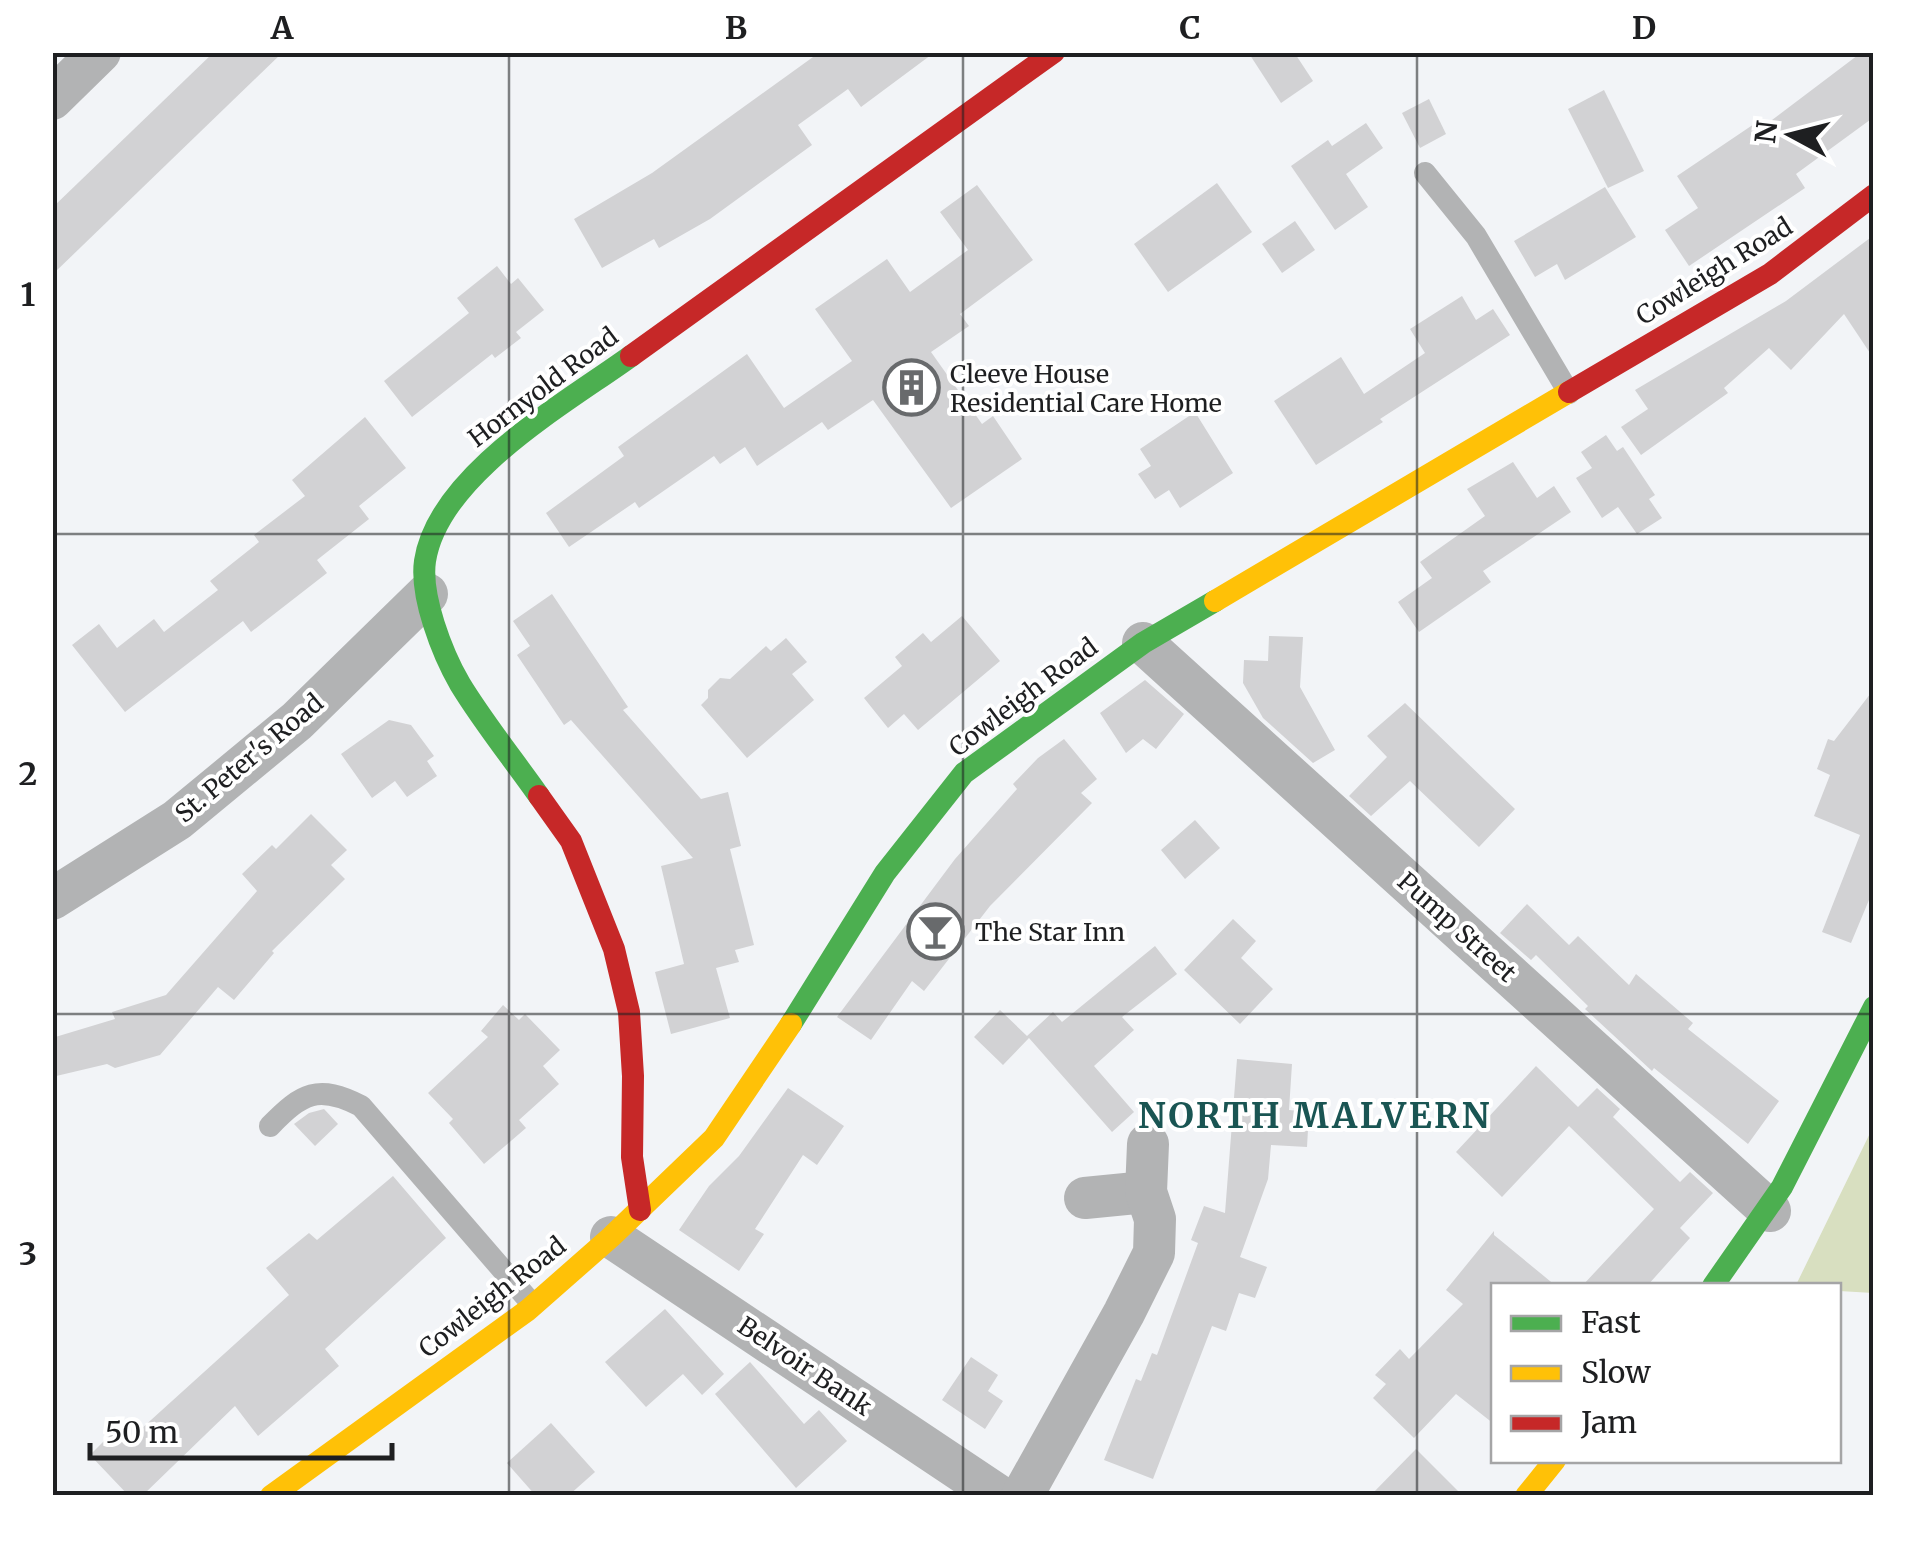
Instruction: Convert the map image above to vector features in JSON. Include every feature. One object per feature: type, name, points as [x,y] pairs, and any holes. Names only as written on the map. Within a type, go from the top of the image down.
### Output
[{"type":"main road","name":"Hornyold Road","points":[[625,1224],[632,1157],[633,1076],[629,1012],[614,949],[571,842],[459,682],[428,608],[425,562],[440,519],[486,461],[1054,52]]},
{"type":"main road","name":"Cowleigh Road","points":[[271,1496],[533,1306],[714,1138],[768,1063],[885,873],[964,773],[1143,643],[1770,274],[1874,195]]},
{"type":"main road","points":[[1714,1283],[1770,1211],[1799,1162],[1874,1007]]},
{"type":"main road","points":[[1526,1496],[1553,1463]]},
{"type":"street","points":[[52,99],[100,52]]},
{"type":"street","name":"St. Peter's Road","points":[[52,898],[177,820],[297,720],[427,594]]},
{"type":"street","name":"Pump Street","points":[[1143,643],[1770,1211]]},
{"type":"street","points":[[1022,1496],[1154,1253],[1155,1219],[1146,1192],[1148,1144]]},
{"type":"street","points":[[1084,1198],[1146,1192]]},
{"type":"street","name":"Belvoir Bank","points":[[625,1224],[999,1496]]},
{"type":"lane","points":[[1424,173],[1476,236],[1569,392]]},
{"type":"lane","points":[[270,1126],[303,1096],[336,1094],[361,1106],[533,1306]]},
{"type":"green space","points":[[1873,1127],[1873,1293],[1841,1291],[1841,1283],[1797,1283]]},
{"type":"building","points":[[214,52],[283,52],[52,275],[52,208]]},
{"type":"building","points":[[820,52],[935,52],[861,107],[848,89],[798,125],[812,145],[710,219],[659,248],[654,239],[602,268],[574,219],[652,173]]},
{"type":"building","points":[[1248,52],[1294,52],[1313,81],[1281,103]]},
{"type":"building","points":[[1862,52],[1874,52],[1874,117],[1796,174],[1805,188],[1689,266],[1665,230],[1698,208],[1677,176],[1760,120],[1764,126]]},
{"type":"building","points":[[1604,90],[1644,171],[1608,188],[1568,109]]},
{"type":"building","points":[[1429,99],[1446,134],[1420,148],[1402,113]]},
{"type":"building","points":[[1366,123],[1383,148],[1346,174],[1368,207],[1335,230],[1291,166],[1328,140],[1332,146]]},
{"type":"building","points":[[1217,183],[1252,232],[1168,292],[1134,244]]},
{"type":"building","points":[[977,185],[1033,260],[960,314],[969,326],[931,352],[982,424],[993,416],[1022,459],[951,508],[873,400],[828,430],[822,422],[757,466],[745,447],[720,464],[714,456],[639,508],[635,502],[569,547],[546,513],[624,456],[618,447],[747,354],[784,408],[852,361],[815,309],[887,259],[910,292],[968,250],[940,212]]},
{"type":"building","points":[[1605,187],[1636,237],[1565,280],[1557,264],[1535,277],[1514,241]]},
{"type":"building","points":[[1295,221],[1315,250],[1282,273],[1262,244]]},
{"type":"building","points":[[1874,235],[1874,359],[1844,314],[1791,370],[1769,348],[1724,388],[1728,393],[1641,455],[1621,427],[1648,409],[1635,390],[1786,301]]},
{"type":"building","points":[[497,266],[511,284],[518,278],[544,310],[516,332],[521,338],[495,358],[492,354],[412,417],[384,381],[469,313],[457,298]]},
{"type":"building","points":[[1462,296],[1476,320],[1493,309],[1510,335],[1316,465],[1274,401],[1341,357],[1364,394],[1425,353],[1410,329]]},
{"type":"building","points":[[1195,412],[1233,473],[1180,508],[1169,490],[1155,499],[1138,474],[1151,466],[1140,449]]},
{"type":"building","points":[[365,417],[406,468],[359,506],[369,519],[317,560],[327,573],[251,632],[243,621],[125,712],[72,645],[99,624],[117,648],[154,619],[164,632],[218,590],[210,581],[259,542],[254,535],[305,496],[292,480]]},
{"type":"building","points":[[1606,435],[1617,451],[1623,447],[1655,495],[1649,499],[1662,518],[1637,534],[1618,507],[1602,518],[1576,478],[1592,468],[1581,452]]},
{"type":"building","points":[[1513,462],[1537,498],[1554,486],[1571,512],[1483,571],[1491,582],[1419,632],[1398,602],[1432,578],[1420,562],[1485,516],[1467,489]]},
{"type":"building","points":[[552,594],[628,707],[623,710],[701,799],[728,792],[741,846],[730,849],[754,945],[735,950],[739,962],[716,968],[730,1018],[671,1034],[655,972],[684,964],[661,866],[693,858],[571,720],[564,725],[517,655],[530,646],[513,621]]},
{"type":"building","points":[[962,616],[1000,661],[918,730],[904,714],[888,728],[864,698],[902,666],[895,657],[923,633],[931,642]]},
{"type":"building","points":[[1269,636],[1303,637],[1300,687],[1335,750],[1313,763],[1263,718],[1243,683],[1244,660],[1268,661]]},
{"type":"building","points":[[786,638],[807,662],[792,674],[814,700],[747,758],[701,705],[720,678],[730,679],[766,646],[771,651]]},
{"type":"building","points":[[1145,680],[1184,714],[1156,749],[1143,739],[1126,753],[1100,713]]},
{"type":"building","points":[[1874,689],[1874,888],[1851,943],[1822,932],[1860,835],[1814,816],[1830,775],[1817,769],[1828,739],[1834,741]]},
{"type":"building","points":[[1405,703],[1515,809],[1479,847],[1410,781],[1371,816],[1349,796],[1387,757],[1367,736]]},
{"type":"building","points":[[389,720],[411,725],[434,756],[427,761],[437,776],[407,797],[395,781],[372,798],[341,754]]},
{"type":"building","points":[[1064,739],[1097,779],[1081,793],[1092,803],[990,906],[924,991],[912,981],[871,1040],[837,1017],[955,859],[1017,789],[1013,784]]},
{"type":"building","points":[[311,814],[347,850],[331,865],[345,879],[272,951],[234,1000],[218,987],[160,1055],[115,1068],[107,1064],[52,1077],[52,1038],[115,1019],[112,1012],[166,995],[257,891],[242,874],[272,845],[276,849]]},
{"type":"building","points":[[1195,820],[1220,848],[1185,879],[1161,850]]},
{"type":"building","points":[[1527,904],[1569,945],[1578,936],[1629,985],[1636,974],[1693,1023],[1688,1029],[1779,1101],[1748,1144],[1654,1068],[1652,1071],[1585,1009],[1588,1006],[1536,955],[1531,960],[1500,933]]},
{"type":"building","points":[[1233,919],[1256,941],[1241,958],[1273,989],[1240,1024],[1184,970]]},
{"type":"building","points":[[1155,946],[1177,974],[1122,1017],[1134,1030],[1094,1066],[1134,1112],[1112,1132],[1029,1038],[1003,1065],[974,1037],[1000,1010],[1027,1036],[1053,1012],[1062,1022]]},
{"type":"building","points":[[503,1005],[519,1020],[525,1014],[560,1050],[543,1066],[559,1084],[519,1120],[526,1128],[484,1164],[449,1123],[453,1119],[428,1093],[488,1037],[481,1031]]},
{"type":"building","points":[[1237,1059],[1292,1064],[1289,1110],[1309,1112],[1307,1147],[1271,1145],[1268,1179],[1240,1257],[1267,1267],[1255,1298],[1239,1293],[1226,1331],[1212,1326],[1153,1479],[1104,1460],[1136,1379],[1141,1381],[1152,1353],[1157,1355],[1198,1243],[1191,1240],[1204,1206],[1225,1213]]},
{"type":"building","points":[[1536,1066],[1578,1107],[1597,1088],[1620,1109],[1613,1117],[1680,1182],[1690,1172],[1713,1193],[1680,1228],[1690,1238],[1650,1283],[1585,1283],[1654,1209],[1569,1126],[1502,1197],[1456,1152]]},
{"type":"building","points":[[788,1088],[844,1126],[817,1165],[803,1155],[755,1229],[764,1234],[739,1271],[679,1230]]},
{"type":"building","points":[[324,1109],[338,1124],[315,1146],[294,1124],[309,1113]]},
{"type":"building","points":[[393,1176],[446,1238],[325,1349],[339,1366],[258,1436],[235,1406],[142,1496],[129,1496],[90,1455],[119,1426],[130,1439],[289,1295],[266,1268],[309,1233],[317,1240]]},
{"type":"building","points":[[1494,1231],[1552,1283],[1491,1283],[1491,1422],[1456,1394],[1414,1438],[1373,1398],[1386,1384],[1375,1375],[1400,1349],[1409,1359],[1463,1304],[1446,1290]]},
{"type":"building","points":[[665,1309],[724,1374],[702,1395],[683,1374],[646,1407],[605,1362]]},
{"type":"building","points":[[971,1357],[998,1375],[988,1391],[1003,1401],[985,1429],[942,1400]]},
{"type":"building","points":[[750,1362],[804,1424],[819,1410],[847,1441],[796,1488],[715,1394]]},
{"type":"building","points":[[551,1423],[595,1472],[568,1496],[536,1496],[507,1463]]},
{"type":"building","points":[[1416,1449],[1463,1496],[1370,1496]]},
{"type":"traffic: fast","points":[[539,796],[453,671],[429,607],[425,561],[435,529],[479,471],[541,419],[631,356]]},
{"type":"traffic: fast","points":[[791,1024],[885,873],[964,773],[1143,643],[1215,601]]},
{"type":"traffic: fast","points":[[1715,1283],[1782,1187],[1874,1007]]},
{"type":"traffic: slow","points":[[1215,601],[1569,392]]},
{"type":"traffic: slow","points":[[271,1496],[528,1310],[611,1237],[714,1138],[791,1024]]},
{"type":"traffic: slow","points":[[1526,1496],[1553,1463]]},
{"type":"traffic: jam","points":[[631,356],[1054,52]]},
{"type":"traffic: jam","points":[[1569,392],[1770,274],[1874,195]]},
{"type":"traffic: jam","points":[[539,796],[571,841],[614,949],[629,1012],[632,1157],[640,1210]]},
{"type":"place","name":"Cleeve House Residential Care Home","points":[[911,388]]},
{"type":"place","name":"The Star Inn","points":[[936,932]]},
{"type":"district","name":"NORTH MALVERN","points":[[1315,1116]]}]
